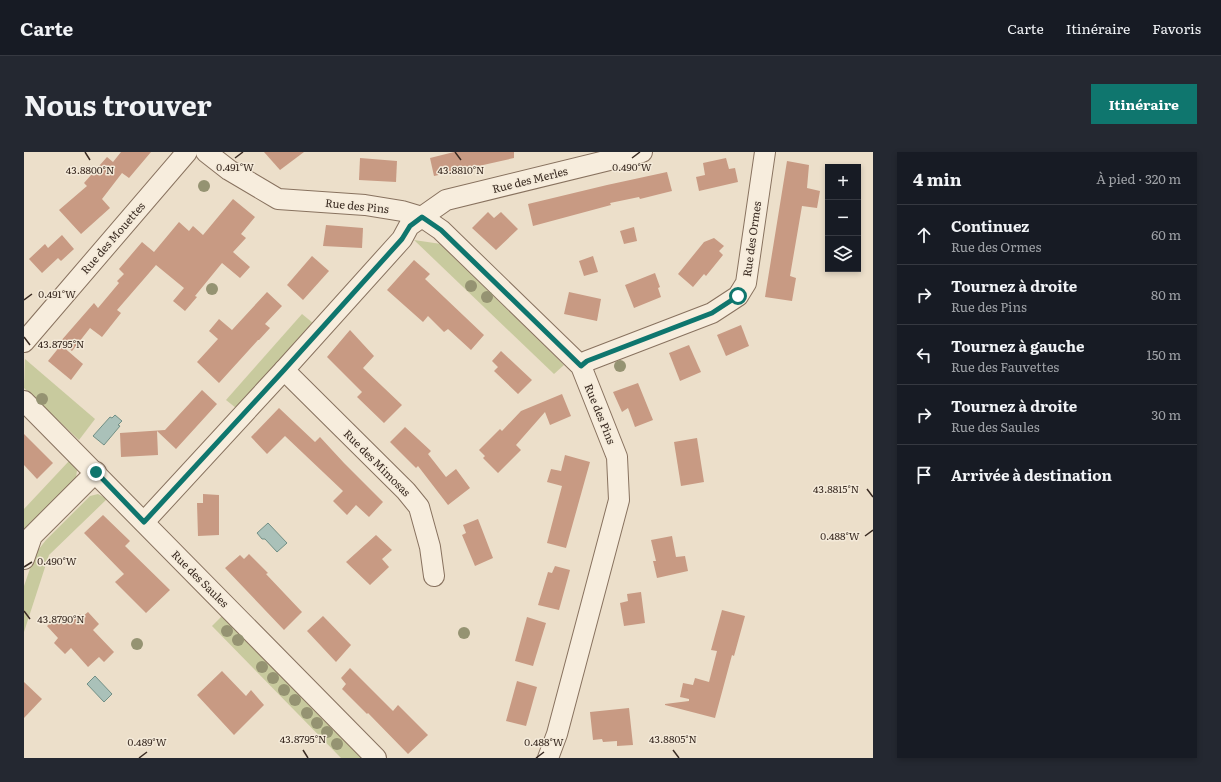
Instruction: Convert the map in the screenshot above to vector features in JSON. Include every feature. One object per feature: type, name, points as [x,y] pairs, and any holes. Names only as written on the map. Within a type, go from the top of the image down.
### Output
[{"type":"street","name":"Rue des Mouettes","points":[[24,342],[186,152]]},
{"type":"street","name":"Rue des Pins","points":[[206,152],[229,170],[278,199],[365,205],[402,210],[422,217],[441,230],[581,366],[617,457],[619,500],[557,734],[548,758]]},
{"type":"street","name":"Rue des Merles","points":[[144,522],[402,239],[410,226],[422,217],[446,200],[642,152]]},
{"type":"street","name":"Rue des Ormes","points":[[581,366],[587,361],[712,313],[738,296],[746,283],[765,152]]},
{"type":"street","name":"Rue des Mimosas","points":[[284,370],[406,491],[419,507],[430,547],[434,576]]},
{"type":"street","name":"Rue des Saules","points":[[24,401],[96,472],[376,758]]},
{"type":"street","points":[[24,559],[32,536],[96,472]]},
{"type":"green space","points":[[414,240],[441,244],[564,365],[554,374]]},
{"type":"green space","points":[[302,314],[313,323],[236,408],[226,400]]},
{"type":"green space","points":[[25,359],[95,419],[79,440],[24,388]]},
{"type":"green space","points":[[69,461],[77,470],[76,478],[24,532],[24,509]]},
{"type":"green space","points":[[98,494],[107,499],[49,555],[24,632],[24,586],[35,554],[46,540],[90,496]]},
{"type":"green space","points":[[222,616],[362,758],[341,758],[212,626]]},
{"type":"water","points":[[115,415],[122,421],[118,425],[120,426],[104,445],[93,436],[110,417],[112,418]]},
{"type":"water","points":[[268,523],[287,543],[277,552],[257,533]]},
{"type":"water","points":[[95,676],[112,694],[104,702],[87,684]]},
{"type":"building","points":[[121,152],[151,152],[129,178],[122,173],[102,199],[110,208],[81,234],[59,210],[87,186],[84,183],[107,157],[113,162]]},
{"type":"building","points":[[264,152],[304,152],[280,170]]},
{"type":"building","points":[[454,152],[514,152],[514,158],[434,176],[430,158]]},
{"type":"building","points":[[360,158],[397,161],[396,182],[359,180]]},
{"type":"building","points":[[726,158],[729,169],[735,168],[738,182],[699,191],[696,177],[705,175],[703,163]]},
{"type":"building","points":[[787,161],[809,165],[807,188],[820,191],[817,208],[802,206],[790,276],[796,278],[792,301],[765,297]]},
{"type":"building","points":[[667,172],[672,191],[640,199],[639,197],[610,203],[611,205],[533,226],[528,204]]},
{"type":"building","points":[[233,199],[255,217],[241,234],[246,238],[233,252],[250,267],[240,278],[222,263],[195,296],[197,297],[185,311],[173,301],[184,288],[156,265],[117,310],[121,313],[102,337],[90,328],[72,351],[60,342],[94,303],[98,308],[119,283],[117,281],[124,274],[119,269],[142,242],[154,252],[179,222],[189,231],[193,226],[203,235]]},
{"type":"building","points":[[488,212],[494,218],[501,212],[518,229],[496,250],[472,228]]},
{"type":"building","points":[[326,225],[363,228],[362,248],[323,246]]},
{"type":"building","points":[[634,227],[637,241],[624,244],[620,231]]},
{"type":"building","points":[[62,235],[74,249],[61,261],[58,258],[42,273],[29,259],[45,244],[48,248]]},
{"type":"building","points":[[714,238],[724,246],[719,251],[723,255],[706,276],[704,274],[693,287],[678,274],[704,242]]},
{"type":"building","points":[[312,256],[329,271],[303,300],[287,285]]},
{"type":"building","points":[[593,256],[598,272],[584,276],[579,261]]},
{"type":"building","points":[[414,260],[430,274],[425,279],[484,335],[471,350],[448,329],[444,332],[428,316],[423,322],[387,290]]},
{"type":"building","points":[[655,273],[660,287],[658,288],[661,297],[634,308],[625,285]]},
{"type":"building","points":[[267,292],[282,306],[265,324],[270,328],[219,383],[197,362],[218,339],[209,331],[219,319],[232,330]]},
{"type":"building","points":[[569,292],[601,299],[597,321],[564,314]]},
{"type":"building","points":[[741,325],[749,346],[726,356],[717,335]]},
{"type":"building","points":[[350,330],[374,356],[363,368],[402,405],[384,423],[357,397],[362,392],[327,357]]},
{"type":"building","points":[[61,345],[83,364],[71,380],[48,361]]},
{"type":"building","points":[[689,345],[701,372],[680,381],[669,353]]},
{"type":"building","points":[[501,351],[532,380],[518,394],[494,371],[498,367],[492,361]]},
{"type":"building","points":[[638,383],[653,420],[635,427],[628,408],[622,412],[613,392]]},
{"type":"building","points":[[202,390],[217,404],[176,449],[157,431],[158,455],[121,457],[120,433],[165,430]]},
{"type":"building","points":[[562,394],[571,416],[550,425],[545,412],[516,445],[521,450],[498,473],[483,458],[485,456],[479,450],[500,429],[502,431],[521,411]]},
{"type":"building","points":[[279,408],[315,442],[320,437],[383,502],[369,517],[356,505],[347,515],[333,501],[343,491],[285,436],[267,454],[251,437]]},
{"type":"building","points":[[405,427],[431,451],[428,454],[446,477],[456,469],[470,488],[448,505],[418,466],[416,468],[390,442]]},
{"type":"building","points":[[24,434],[53,463],[37,479],[24,465]]},
{"type":"building","points":[[697,438],[704,482],[681,486],[674,442]]},
{"type":"building","points":[[565,455],[590,462],[566,548],[547,543],[562,486],[547,482],[551,469],[561,471]]},
{"type":"building","points":[[203,494],[219,495],[219,535],[198,536],[197,503],[203,503]]},
{"type":"building","points":[[103,515],[130,541],[125,546],[170,590],[146,613],[115,582],[124,574],[84,533]]},
{"type":"building","points":[[478,519],[493,558],[475,566],[462,535],[466,533],[463,525]]},
{"type":"building","points":[[376,535],[392,550],[382,559],[389,567],[370,585],[346,562]]},
{"type":"building","points":[[672,536],[676,557],[685,556],[688,571],[657,578],[653,561],[656,561],[651,540]]},
{"type":"building","points":[[249,554],[268,573],[266,574],[302,612],[284,630],[225,568],[240,555],[244,559]]},
{"type":"building","points":[[555,566],[570,570],[559,610],[538,605],[548,572],[552,573]]},
{"type":"building","points":[[641,592],[645,623],[624,626],[620,603],[628,601],[627,594]]},
{"type":"building","points":[[722,610],[745,616],[734,656],[732,655],[715,718],[665,705],[689,701],[689,699],[680,697],[683,683],[693,685],[695,678],[709,682],[717,651],[711,650]]},
{"type":"building","points":[[88,612],[99,624],[93,630],[114,652],[104,662],[99,657],[88,667],[71,648],[65,654],[54,643],[58,638],[47,626],[60,614],[69,624],[80,614],[82,617]]},
{"type":"building","points":[[323,616],[351,645],[336,662],[307,631]]},
{"type":"building","points":[[527,617],[546,623],[533,666],[515,661]]},
{"type":"building","points":[[350,668],[393,711],[398,705],[428,735],[408,754],[342,689],[346,684],[341,678]]},
{"type":"building","points":[[222,671],[246,696],[251,690],[264,705],[234,735],[197,695]]},
{"type":"building","points":[[517,681],[537,687],[526,726],[506,721]]},
{"type":"building","points":[[24,682],[42,699],[24,718]]},
{"type":"building","points":[[629,708],[633,745],[617,746],[617,741],[603,742],[602,739],[593,740],[590,712]]},
{"type":"route","points":[[96,472],[144,522],[402,239],[410,226],[422,217],[441,230],[581,366],[587,361],[712,313],[738,296]]}]
